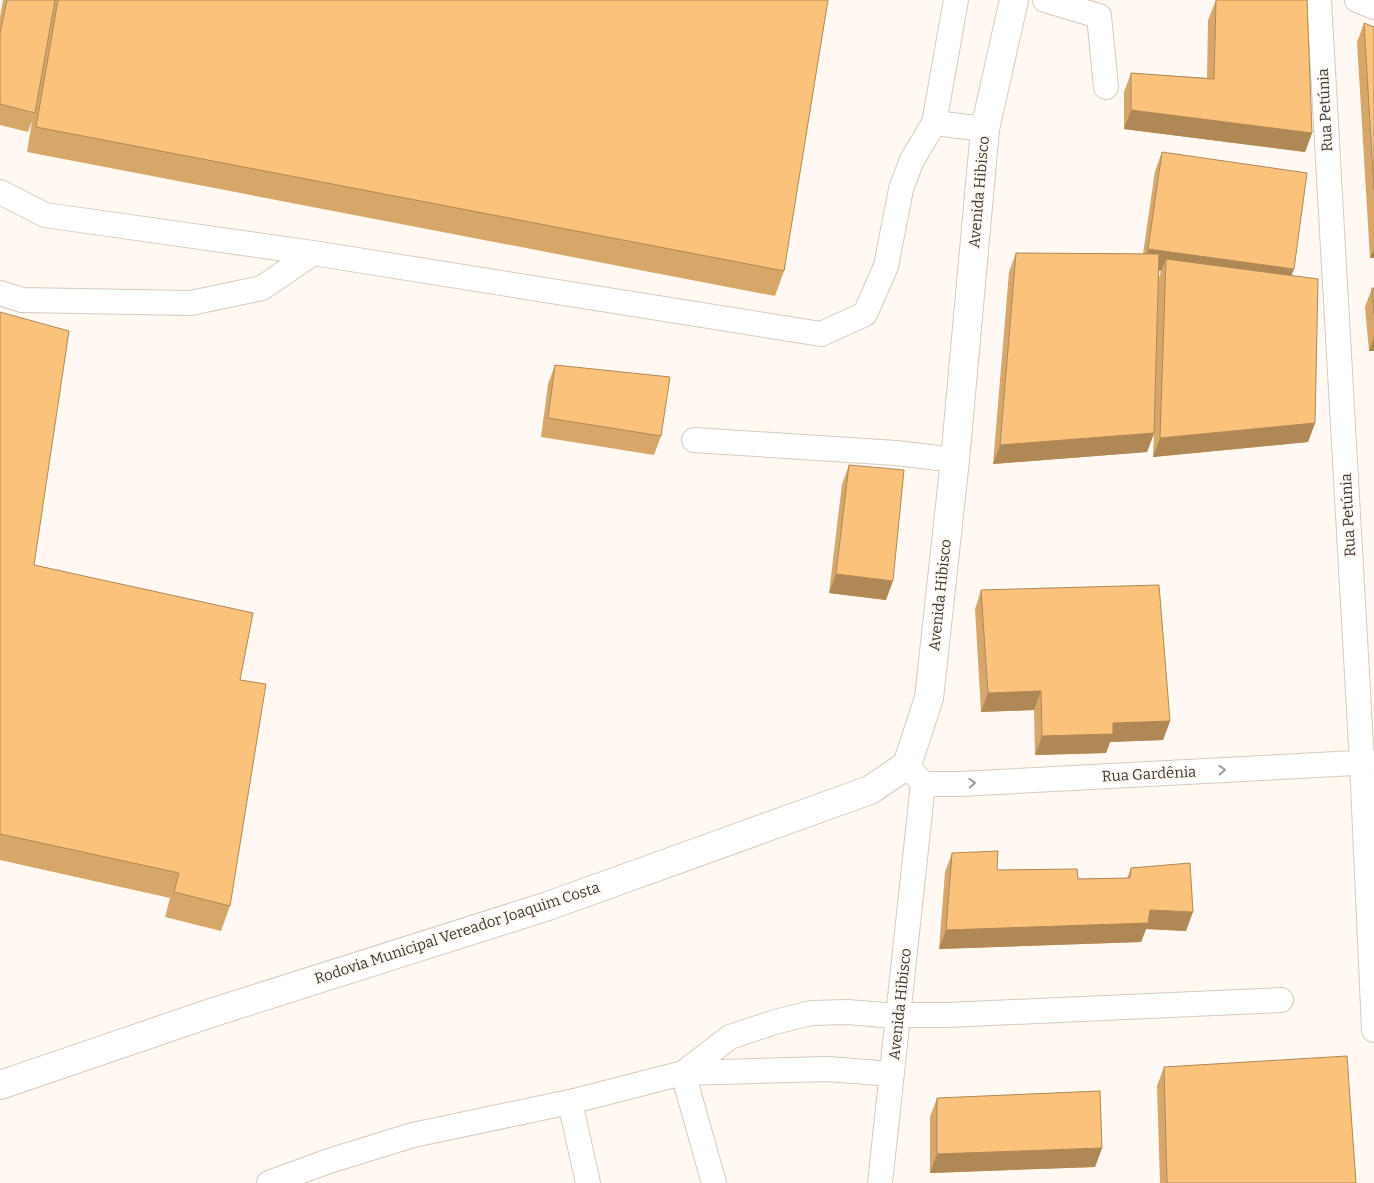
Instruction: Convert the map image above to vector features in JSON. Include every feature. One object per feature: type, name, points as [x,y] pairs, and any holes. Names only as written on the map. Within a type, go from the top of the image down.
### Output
[{"type":"main road","name":"Avenida Hibisco","points":[[915,775],[929,698],[955,460],[985,129],[1014,0]]},
{"type":"main road","name":"Rodovia Municipal Vereador Joaquim Costa","points":[[0,1085],[211,1013],[548,906],[915,775]]},
{"type":"street","points":[[0,192],[44,215],[313,254],[822,334],[865,314],[886,266],[901,189],[912,160],[934,123],[956,0]]},
{"type":"street","points":[[1045,0],[1098,16],[1106,87]]},
{"type":"street","name":"Rua Petúnia","points":[[1319,0],[1368,762],[1374,1030]]},
{"type":"street","points":[[1357,0],[1374,7]]},
{"type":"street","points":[[934,123],[985,129]]},
{"type":"street","points":[[0,293],[22,300],[191,303],[262,288],[313,254]]},
{"type":"street","points":[[694,440],[896,453],[955,460]]},
{"type":"street","name":"Rua Gardênia","points":[[915,775],[960,784],[1368,762]]},
{"type":"street","name":"Avenida Hibisco","points":[[880,1183],[899,1015],[915,775]]},
{"type":"street","points":[[683,1073],[730,1037],[775,1022],[811,1013],[847,1012],[947,1015],[1281,1000]]},
{"type":"street","points":[[269,1183],[329,1161],[414,1135],[570,1102],[683,1073],[828,1069],[892,1074]]},
{"type":"street","points":[[683,1073],[714,1183]]},
{"type":"street","points":[[570,1102],[588,1183]]},
{"type":"building","points":[[7,0],[55,0],[35,113],[0,104],[0,34]]},
{"type":"building","points":[[58,0],[828,0],[784,271],[36,127]]},
{"type":"building","points":[[1216,0],[1307,0],[1312,133],[1131,110],[1131,73],[1214,79]]},
{"type":"building","points":[[1364,23],[1374,27],[1374,189]]},
{"type":"building","points":[[1162,152],[1307,173],[1294,269],[1148,249]]},
{"type":"building","points":[[1016,253],[1159,254],[1154,433],[1000,445]]},
{"type":"building","points":[[1166,259],[1318,279],[1315,423],[1160,438]]},
{"type":"building","points":[[1372,288],[1374,288],[1374,315]]},
{"type":"building","points":[[0,312],[69,331],[34,565],[253,613],[240,680],[266,684],[230,906],[174,892],[179,873],[0,834]]},
{"type":"building","points":[[555,365],[670,377],[661,436],[548,418]]},
{"type":"building","points":[[849,465],[904,470],[893,581],[836,574]]},
{"type":"building","points":[[1159,585],[1170,721],[1113,723],[1113,734],[1042,736],[1041,691],[988,693],[981,590]]},
{"type":"building","points":[[998,851],[997,870],[1077,869],[1078,879],[1130,878],[1131,868],[1190,863],[1193,912],[1150,910],[1148,923],[946,930],[952,853]]},
{"type":"building","points":[[1347,1056],[1356,1183],[1167,1183],[1164,1067]]},
{"type":"building","points":[[1100,1091],[1102,1148],[937,1154],[937,1098]]}]
